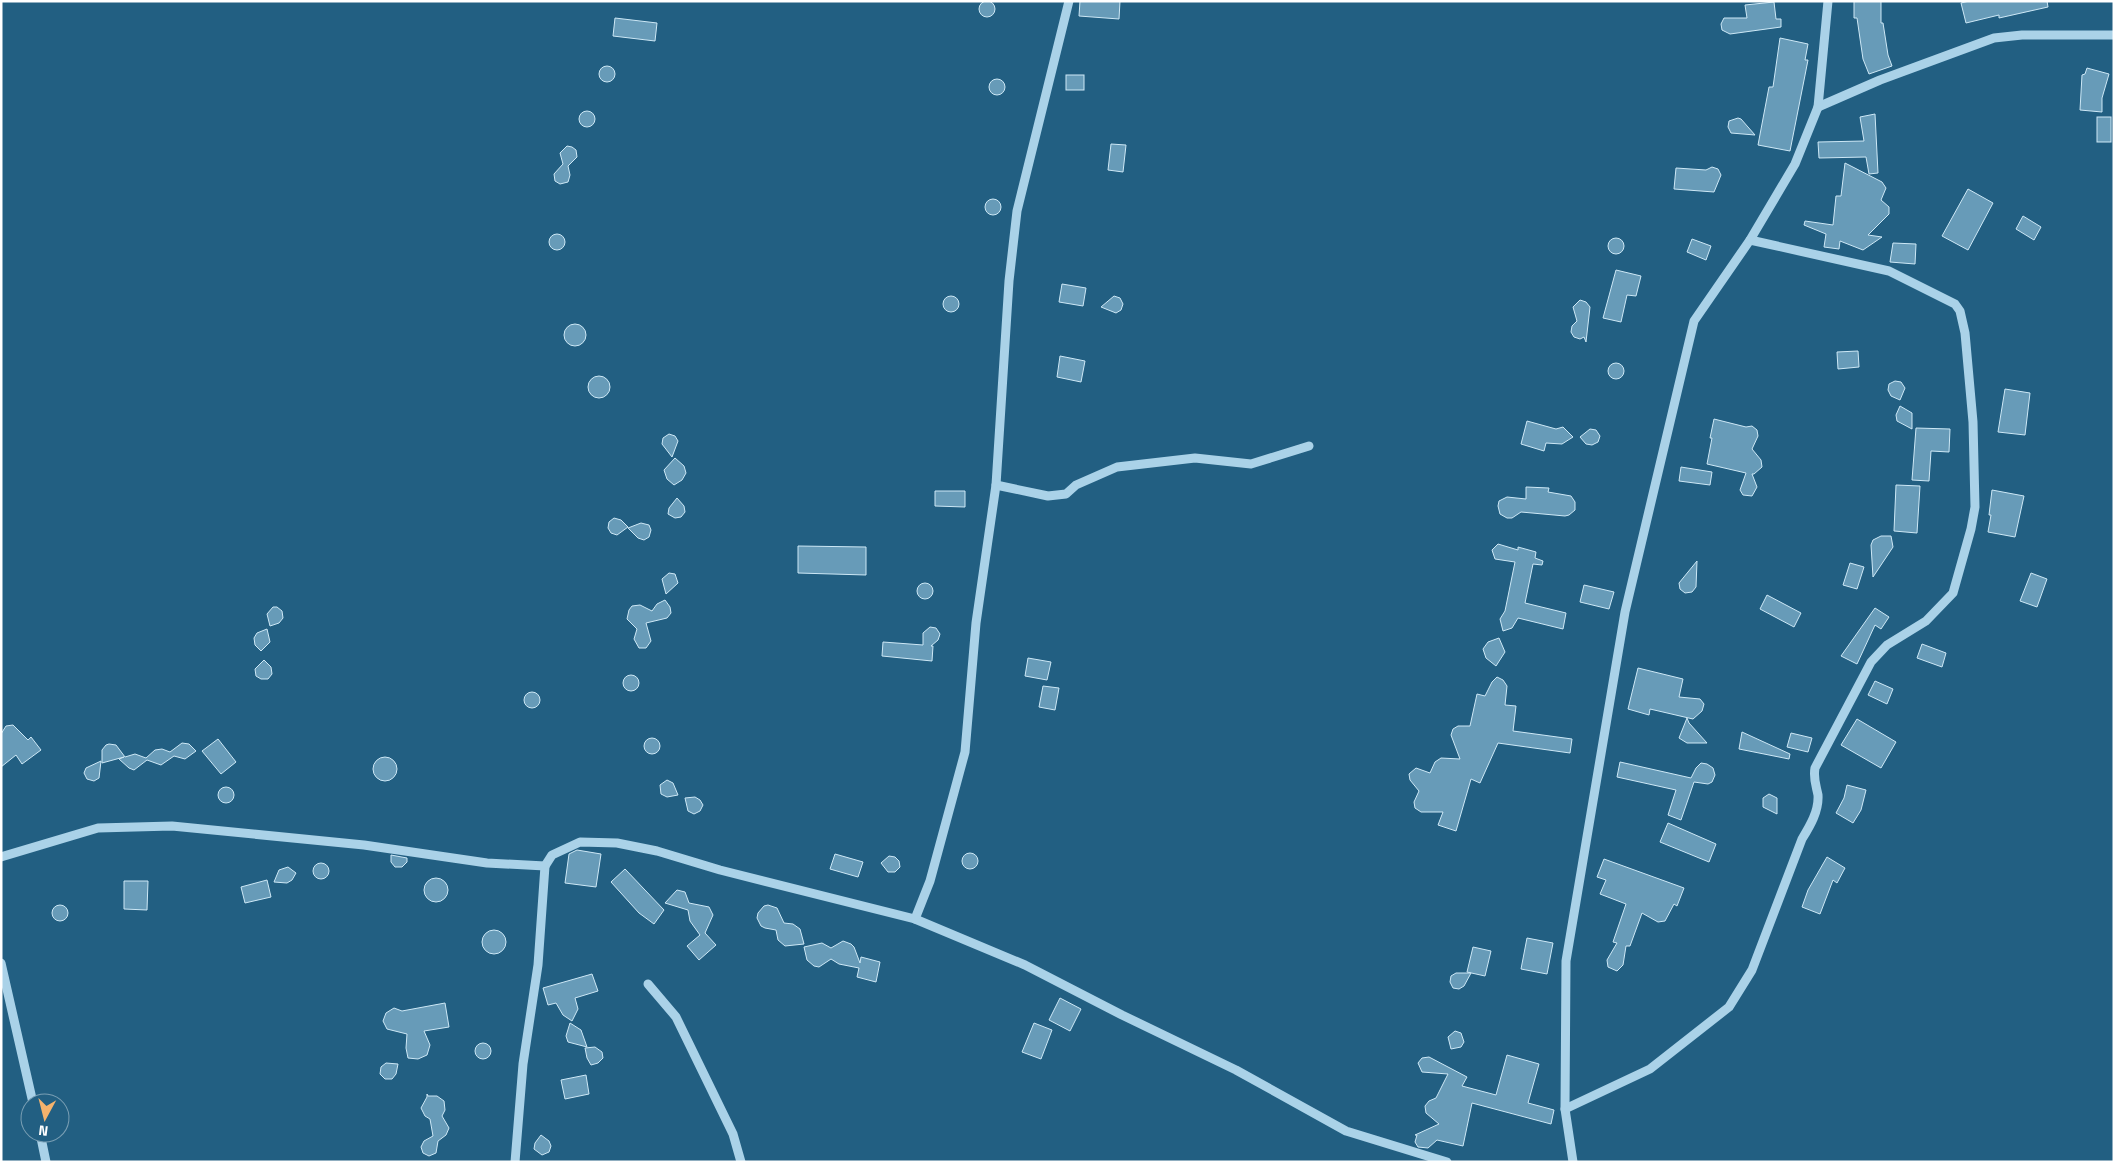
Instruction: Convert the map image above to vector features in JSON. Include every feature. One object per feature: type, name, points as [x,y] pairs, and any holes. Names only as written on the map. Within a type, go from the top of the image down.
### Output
[{"type":"street","points":[[915,919],[930,881],[964,752],[976,623],[996,484],[1008,290],[1017,211],[1069,1]]},
{"type":"street","points":[[1574,1162],[1565,1109],[1566,962],[1625,612],[1694,321],[1750,240],[1795,164],[1818,107],[1828,1]]},
{"type":"street","points":[[1818,107],[1880,80],[1994,38],[2022,35],[2114,35]]},
{"type":"street","points":[[1565,1109],[1650,1069],[1729,1007],[1752,970],[1802,839],[1814,819],[1818,796],[1813,776],[1815,768],[1872,662],[1887,645],[1926,621],[1953,592],[1971,529],[1975,506],[1973,422],[1965,333],[1960,312],[1955,304],[1889,271],[1750,240]]},
{"type":"street","points":[[996,484],[1048,496],[1066,494],[1076,485],[1117,467],[1194,458],[1251,464],[1309,446]]},
{"type":"street","points":[[1,857],[98,828],[172,826],[364,845],[487,863],[545,866]]},
{"type":"street","points":[[515,1162],[523,1064],[538,965],[545,866],[552,855],[580,842],[618,843],[657,851],[720,870],[915,919],[1025,965],[1122,1015],[1236,1070],[1346,1131],[1448,1162]]},
{"type":"street","points":[[1,964],[31,1093]]},
{"type":"street","points":[[648,984],[676,1017],[733,1134],[741,1162]]},
{"type":"street","points":[[42,1143],[46,1162]]},
{"type":"building","points":[[984,1],[990,1],[995,6],[993,15],[984,17],[979,12],[979,6]]},
{"type":"building","points":[[1080,1],[1120,1],[1119,19],[1079,16]]},
{"type":"building","points":[[1854,1],[1881,1],[1881,23],[1883,23],[1888,55],[1892,66],[1869,74],[1863,59],[1857,18],[1854,18]]},
{"type":"building","points":[[1969,1],[2047,1],[2048,7],[1999,18],[1999,15],[1966,23],[1961,3]]},
{"type":"building","points":[[1774,2],[1776,19],[1781,19],[1781,27],[1730,34],[1722,30],[1721,24],[1724,18],[1747,18],[1745,5]]},
{"type":"building","points":[[615,18],[657,23],[655,41],[613,36]]},
{"type":"building","points":[[1780,38],[1808,44],[1805,60],[1808,60],[1790,151],[1758,145],[1769,87],[1773,87]]},
{"type":"building","points":[[604,66],[610,66],[615,71],[613,80],[604,82],[599,77],[599,71]]},
{"type":"building","points":[[2087,68],[2109,74],[2102,98],[2102,112],[2080,110],[2082,75],[2085,74]]},
{"type":"building","points":[[1066,75],[1084,75],[1084,90],[1066,90]]},
{"type":"building","points":[[994,79],[1000,79],[1005,84],[1003,93],[994,95],[989,90],[989,84]]},
{"type":"building","points":[[584,111],[590,111],[595,116],[593,125],[584,127],[579,122],[579,116]]},
{"type":"building","points":[[1875,114],[1878,173],[1869,174],[1866,157],[1819,158],[1818,142],[1864,141],[1860,117]]},
{"type":"building","points":[[2097,117],[2111,117],[2111,142],[2097,142]]},
{"type":"building","points":[[1738,118],[1755,135],[1731,133],[1728,127],[1729,121]]},
{"type":"building","points":[[1111,144],[1126,145],[1123,172],[1108,170]]},
{"type":"building","points":[[567,146],[576,150],[577,157],[568,166],[570,175],[568,182],[560,184],[555,181],[554,174],[563,164],[560,153]]},
{"type":"building","points":[[1845,163],[1882,182],[1886,188],[1881,200],[1889,207],[1889,214],[1868,235],[1882,237],[1863,250],[1840,241],[1839,249],[1824,247],[1826,234],[1804,225],[1805,221],[1833,225],[1836,196],[1841,196]]},
{"type":"building","points":[[1712,167],[1718,169],[1721,175],[1714,192],[1674,189],[1676,168],[1706,170]]},
{"type":"building","points":[[1968,189],[1993,203],[1968,250],[1942,236]]},
{"type":"building","points":[[990,199],[996,199],[1001,204],[999,213],[990,215],[985,210],[985,204]]},
{"type":"building","points":[[2023,216],[2041,227],[2034,240],[2016,229]]},
{"type":"building","points":[[554,234],[560,234],[565,239],[563,248],[554,250],[549,245],[549,239]]},
{"type":"building","points":[[1613,238],[1619,238],[1624,243],[1622,252],[1613,254],[1608,249],[1608,243]]},
{"type":"building","points":[[1692,239],[1711,246],[1706,260],[1687,252]]},
{"type":"building","points":[[1893,243],[1916,244],[1915,264],[1890,262]]},
{"type":"building","points":[[1616,270],[1641,276],[1636,296],[1627,295],[1621,322],[1603,318]]},
{"type":"building","points":[[1062,284],[1086,288],[1083,306],[1059,302]]},
{"type":"building","points":[[948,296],[954,296],[959,301],[957,310],[948,312],[943,307],[943,301]]},
{"type":"building","points":[[1114,296],[1120,298],[1123,304],[1121,310],[1116,313],[1101,307]]},
{"type":"building","points":[[1580,300],[1586,302],[1590,307],[1586,342],[1584,337],[1580,339],[1574,337],[1571,332],[1572,326],[1577,321],[1573,307]]},
{"type":"building","points":[[575,324],[583,327],[586,335],[583,343],[575,346],[567,343],[564,335],[567,327]]},
{"type":"building","points":[[1858,351],[1859,367],[1838,369],[1837,352]]},
{"type":"building","points":[[1060,356],[1085,361],[1081,382],[1057,377]]},
{"type":"building","points":[[1613,363],[1619,363],[1624,368],[1622,377],[1613,379],[1608,374],[1608,368]]},
{"type":"building","points":[[599,376],[607,379],[610,387],[607,395],[599,398],[591,395],[588,387],[591,379]]},
{"type":"building","points":[[1895,381],[1901,382],[1905,388],[1900,400],[1891,396],[1888,390],[1889,384]]},
{"type":"building","points":[[2005,389],[2030,393],[2025,435],[1998,432]]},
{"type":"building","points":[[1900,406],[1912,413],[1912,429],[1897,421],[1896,415]]},
{"type":"building","points":[[1714,419],[1746,427],[1752,426],[1757,430],[1758,436],[1752,449],[1761,460],[1762,467],[1752,474],[1757,487],[1752,496],[1743,495],[1740,490],[1746,473],[1707,464]]},
{"type":"building","points":[[1527,421],[1556,429],[1563,427],[1573,437],[1562,444],[1546,443],[1544,451],[1521,444]]},
{"type":"building","points":[[1916,428],[1950,429],[1949,452],[1931,451],[1929,481],[1912,480]]},
{"type":"building","points":[[1590,429],[1596,430],[1600,436],[1598,442],[1592,445],[1586,444],[1580,437]]},
{"type":"building","points":[[669,434],[675,436],[678,441],[672,457],[662,444],[663,438]]},
{"type":"building","points":[[675,458],[684,466],[686,473],[682,480],[674,485],[667,479],[664,470]]},
{"type":"building","points":[[1681,467],[1712,472],[1710,485],[1679,481]]},
{"type":"building","points":[[1896,485],[1920,486],[1917,533],[1894,531]]},
{"type":"building","points":[[1526,487],[1549,488],[1548,492],[1571,496],[1575,502],[1575,510],[1565,516],[1521,512],[1512,518],[1507,518],[1500,514],[1499,501],[1507,497],[1526,499]]},
{"type":"building","points":[[1992,490],[2024,496],[2015,537],[1988,532]]},
{"type":"building","points":[[935,491],[965,491],[965,507],[935,506]]},
{"type":"building","points":[[677,498],[684,506],[685,512],[681,517],[675,518],[668,514],[669,508]]},
{"type":"building","points":[[614,518],[621,520],[628,527],[617,535],[611,533],[608,528],[609,522]]},
{"type":"building","points":[[641,523],[649,525],[651,530],[649,537],[644,540],[638,538],[628,528]]},
{"type":"building","points":[[1881,536],[1891,536],[1893,547],[1873,577],[1871,545],[1873,540]]},
{"type":"building","points":[[1498,544],[1518,550],[1518,547],[1536,552],[1535,558],[1543,561],[1542,565],[1533,564],[1525,603],[1566,613],[1563,629],[1518,618],[1512,628],[1503,631],[1500,619],[1505,611],[1515,562],[1495,559],[1492,550]]},
{"type":"building","points":[[798,546],[866,547],[866,575],[798,573]]},
{"type":"building","points":[[1697,561],[1696,587],[1692,592],[1685,593],[1680,589],[1679,583]]},
{"type":"building","points":[[1850,563],[1864,567],[1857,589],[1843,585]]},
{"type":"building","points":[[669,573],[675,574],[678,583],[666,594],[662,579]]},
{"type":"building","points":[[2031,573],[2047,579],[2037,607],[2020,601]]},
{"type":"building","points":[[922,583],[928,583],[933,588],[931,597],[922,599],[917,594],[917,588]]},
{"type":"building","points":[[1584,585],[1614,592],[1609,609],[1580,602]]},
{"type":"building","points":[[1767,595],[1801,613],[1794,627],[1760,609]]},
{"type":"building","points":[[665,600],[670,607],[671,613],[667,618],[646,623],[651,641],[646,648],[639,648],[634,639],[637,629],[627,619],[629,610],[632,606],[640,605],[652,611],[657,604]]},
{"type":"building","points":[[273,607],[277,607],[282,611],[283,618],[279,623],[270,626],[267,614]]},
{"type":"building","points":[[1875,608],[1889,617],[1881,629],[1875,625],[1857,664],[1841,656]]},
{"type":"building","points":[[930,627],[936,628],[940,634],[938,640],[931,646],[933,646],[932,661],[882,656],[883,642],[923,645],[923,633]]},
{"type":"building","points":[[267,629],[270,642],[261,651],[255,645],[254,638],[257,633]]},
{"type":"building","points":[[1499,638],[1505,652],[1496,666],[1486,658],[1483,649],[1488,642]]},
{"type":"building","points":[[1922,644],[1946,653],[1942,667],[1917,658]]},
{"type":"building","points":[[1028,658],[1051,662],[1047,680],[1025,676]]},
{"type":"building","points":[[264,660],[271,667],[272,674],[268,679],[261,679],[256,676],[255,669]]},
{"type":"building","points":[[1638,668],[1683,679],[1679,697],[1700,699],[1704,704],[1702,711],[1693,719],[1650,709],[1649,715],[1628,709]]},
{"type":"building","points":[[628,675],[634,675],[639,680],[637,689],[628,691],[623,686],[623,680]]},
{"type":"building","points":[[1497,677],[1503,680],[1507,686],[1505,705],[1516,706],[1513,731],[1572,739],[1570,753],[1498,743],[1480,783],[1471,779],[1456,831],[1438,825],[1443,812],[1421,812],[1415,808],[1414,802],[1419,791],[1410,780],[1409,774],[1416,768],[1430,773],[1435,762],[1441,758],[1460,759],[1451,735],[1453,729],[1458,726],[1470,726],[1477,694],[1485,696],[1492,682]]},
{"type":"building","points":[[1875,681],[1893,689],[1887,704],[1868,695]]},
{"type":"building","points":[[1043,686],[1059,688],[1055,710],[1039,707]]},
{"type":"building","points":[[529,692],[535,692],[540,697],[538,706],[529,708],[524,703],[524,697]]},
{"type":"building","points":[[1687,718],[1689,723],[1707,743],[1687,743],[1679,738]]},
{"type":"building","points":[[1857,719],[1896,742],[1881,768],[1841,745]]},
{"type":"building","points":[[13,725],[28,740],[31,737],[41,750],[22,764],[16,755],[1,767],[1,734],[6,726]]},
{"type":"building","points":[[1742,732],[1790,754],[1789,759],[1739,749]]},
{"type":"building","points":[[1791,733],[1812,738],[1808,752],[1787,747]]},
{"type":"building","points":[[649,738],[655,738],[660,743],[658,752],[649,754],[644,749],[644,743]]},
{"type":"building","points":[[218,739],[236,762],[221,774],[202,751]]},
{"type":"building","points":[[182,743],[189,744],[196,751],[185,759],[174,756],[161,765],[147,760],[134,770],[119,759],[124,757],[102,763],[102,750],[109,744],[116,745],[125,757],[135,754],[146,758],[155,750],[162,749],[170,752]]},
{"type":"building","points":[[385,757],[390,758],[396,764],[396,774],[390,780],[385,781],[380,780],[374,774],[373,769],[374,764],[380,758]]},
{"type":"building","points":[[101,761],[99,778],[94,781],[87,779],[84,773],[86,768]]},
{"type":"building","points":[[1620,762],[1691,778],[1701,763],[1713,768],[1715,775],[1712,782],[1708,784],[1694,782],[1681,820],[1668,815],[1676,790],[1617,777]]},
{"type":"building","points":[[667,780],[673,783],[678,795],[667,797],[661,794],[660,785]]},
{"type":"building","points":[[1847,785],[1866,790],[1861,810],[1853,823],[1836,813],[1844,798]]},
{"type":"building","points":[[223,787],[229,787],[234,792],[232,801],[223,803],[218,798],[218,792]]},
{"type":"building","points":[[1769,794],[1777,798],[1777,814],[1763,807],[1763,798]]},
{"type":"building","points":[[695,797],[700,800],[703,805],[700,811],[694,814],[688,811],[685,798]]},
{"type":"building","points":[[1668,823],[1716,844],[1709,862],[1660,842]]},
{"type":"building","points":[[577,850],[601,854],[596,887],[565,883],[569,854]]},
{"type":"building","points":[[967,853],[973,853],[978,858],[976,867],[967,869],[962,864],[962,858]]},
{"type":"building","points":[[835,854],[863,862],[858,877],[830,869]]},
{"type":"building","points":[[391,855],[407,858],[407,862],[402,867],[395,867],[391,862]]},
{"type":"building","points":[[889,856],[895,857],[899,861],[900,867],[895,872],[888,872],[881,863]]},
{"type":"building","points":[[1827,857],[1845,868],[1837,883],[1833,880],[1820,914],[1802,907],[1808,890]]},
{"type":"building","points":[[1604,859],[1684,888],[1677,906],[1674,904],[1665,921],[1658,922],[1642,913],[1630,946],[1626,946],[1623,965],[1617,971],[1608,967],[1607,960],[1617,943],[1613,942],[1626,904],[1600,894],[1606,880],[1597,877]]},
{"type":"building","points":[[318,863],[324,863],[329,868],[327,877],[318,879],[313,874],[313,868]]},
{"type":"building","points":[[288,867],[296,873],[292,880],[287,883],[274,882],[279,870]]},
{"type":"building","points":[[625,869],[664,910],[654,924],[639,913],[611,882]]},
{"type":"building","points":[[436,878],[441,879],[447,885],[447,895],[441,901],[436,902],[431,901],[425,895],[424,890],[425,885],[431,879]]},
{"type":"building","points":[[267,880],[271,897],[245,903],[241,887]]},
{"type":"building","points":[[124,881],[148,881],[147,910],[124,909]]},
{"type":"building","points":[[677,890],[685,892],[689,903],[709,907],[713,915],[705,933],[716,945],[699,960],[687,946],[700,935],[690,921],[688,910],[665,903]]},
{"type":"building","points":[[57,905],[63,905],[68,910],[66,919],[57,921],[52,916],[52,910]]},
{"type":"building","points":[[768,905],[777,908],[784,923],[793,924],[800,929],[804,944],[785,946],[778,940],[776,930],[761,926],[757,918],[758,913],[764,906]]},
{"type":"building","points":[[494,930],[499,931],[505,937],[505,947],[499,953],[494,954],[489,953],[483,947],[482,942],[483,937],[489,931]]},
{"type":"building","points":[[1527,938],[1553,943],[1547,974],[1521,969]]},
{"type":"building","points":[[843,941],[854,947],[860,963],[861,957],[880,962],[876,982],[857,977],[859,968],[839,964],[831,959],[819,967],[814,966],[807,960],[804,947],[822,943],[831,948]]},
{"type":"building","points":[[1473,947],[1491,951],[1485,976],[1467,972]]},
{"type":"building","points":[[1456,973],[1471,973],[1464,986],[1459,989],[1453,988],[1450,982],[1451,976]]},
{"type":"building","points":[[592,974],[598,991],[575,998],[578,1009],[572,1021],[563,1015],[556,1003],[548,1005],[543,988]]},
{"type":"building","points":[[1060,998],[1081,1009],[1070,1031],[1049,1020]]},
{"type":"building","points":[[445,1003],[449,1027],[424,1031],[430,1045],[427,1055],[418,1059],[408,1058],[406,1048],[407,1034],[387,1029],[383,1021],[386,1013],[394,1008],[402,1011]]},
{"type":"building","points":[[570,1023],[581,1030],[587,1047],[568,1042],[566,1036]]},
{"type":"building","points":[[1034,1023],[1052,1030],[1041,1059],[1022,1052]]},
{"type":"building","points":[[1455,1031],[1461,1033],[1464,1042],[1461,1047],[1451,1049],[1448,1037]]},
{"type":"building","points":[[480,1043],[486,1043],[491,1048],[489,1057],[480,1059],[475,1054],[475,1048]]},
{"type":"building","points":[[595,1047],[602,1052],[603,1058],[598,1063],[591,1065],[585,1048]]},
{"type":"building","points":[[1507,1055],[1539,1064],[1528,1103],[1554,1110],[1551,1124],[1472,1103],[1463,1146],[1437,1140],[1428,1148],[1418,1147],[1415,1142],[1417,1135],[1415,1135],[1439,1124],[1426,1113],[1425,1106],[1429,1101],[1436,1098],[1448,1074],[1422,1072],[1418,1063],[1422,1058],[1429,1057],[1467,1077],[1462,1086],[1496,1095]]},
{"type":"building","points":[[386,1063],[398,1064],[396,1074],[392,1079],[385,1079],[380,1074],[381,1067]]},
{"type":"building","points":[[586,1075],[589,1094],[565,1099],[561,1080]]},
{"type":"building","points":[[427,1094],[428,1096],[437,1096],[444,1101],[445,1110],[442,1116],[449,1128],[446,1135],[438,1141],[436,1153],[429,1156],[423,1153],[421,1147],[424,1141],[433,1136],[430,1119],[425,1116],[421,1108]]},
{"type":"building","points":[[541,1135],[549,1141],[551,1146],[549,1152],[542,1155],[534,1149],[535,1143]]}]
